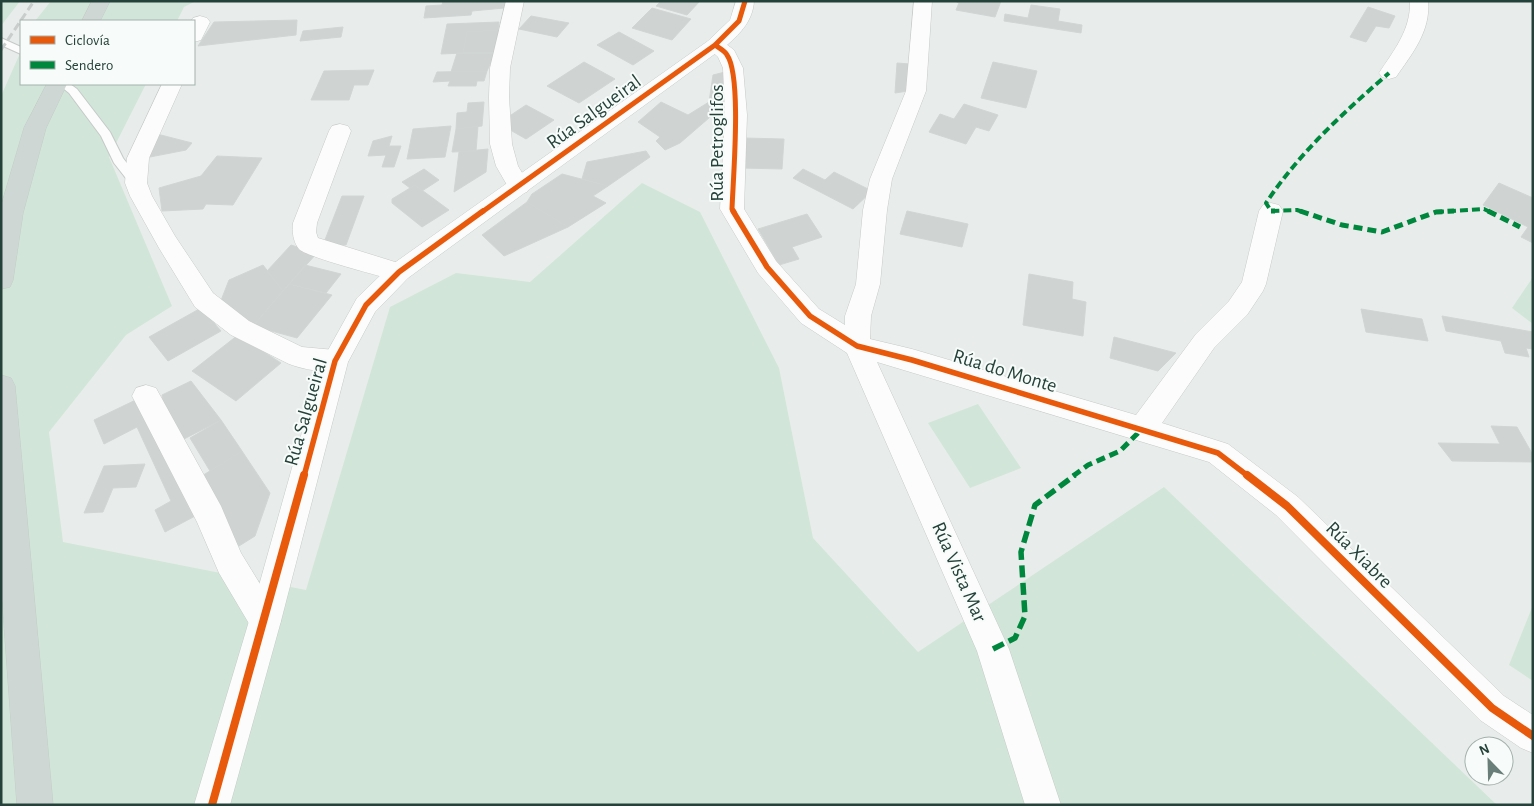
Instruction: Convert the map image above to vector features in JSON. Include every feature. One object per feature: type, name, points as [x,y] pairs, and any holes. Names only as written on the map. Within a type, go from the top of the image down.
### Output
[{"type":"main road","points":[[91,20],[101,1]]},
{"type":"main road","points":[[1,280],[11,213],[35,128],[56,85]]},
{"type":"main road","points":[[1,386],[35,805]]},
{"type":"street","points":[[514,1],[500,68],[499,97],[501,144],[507,166],[519,186]]},
{"type":"street","name":"Rúa Salgueiral","points":[[212,805],[265,621],[336,361],[366,305],[399,272],[715,45],[736,27],[746,1]]},
{"type":"street","points":[[857,346],[858,316],[868,284],[875,210],[881,179],[916,91],[923,1]]},
{"type":"street","points":[[1388,73],[1412,37],[1419,22],[1419,1]]},
{"type":"street","name":"Rúa Petroglifos","points":[[715,45],[727,54],[733,68],[736,115],[732,209],[767,267],[810,316],[857,346]]},
{"type":"street","name":"Rúa Salgueiral","points":[[172,85],[138,158],[136,182],[145,204],[204,300],[240,328],[298,357],[336,361]]},
{"type":"street","points":[[340,132],[304,223],[304,232],[308,244],[399,272]]},
{"type":"street","points":[[1142,429],[1205,341],[1238,308],[1254,284],[1271,211]]},
{"type":"street","name":"Rúa do Monte","points":[[857,346],[912,360],[1142,429]]},
{"type":"street","name":"Rúa Vista Mar","points":[[857,346],[993,649],[1043,805]]},
{"type":"street","points":[[146,396],[210,516],[230,563],[265,621]]},
{"type":"street","name":"Rúa Xiabre","points":[[1142,429],[1218,453],[1287,506],[1492,708],[1533,736]]},
{"type":"lane","points":[[1,41],[20,50]]},
{"type":"lane","points":[[64,85],[73,91],[106,135],[118,160],[136,182]]},
{"type":"green space","points":[[1,1],[20,1],[1,26]]},
{"type":"green space","points":[[51,1],[196,1],[184,7],[178,20],[36,20]]},
{"type":"green space","points":[[20,53],[20,85],[145,85],[109,157],[172,306],[126,335],[49,432],[63,542],[306,590],[390,307],[456,273],[530,282],[642,183],[700,212],[779,368],[813,538],[918,652],[1164,487],[1464,773],[1464,786],[1477,786],[1497,805],[1,805],[1,96]]},
{"type":"green space","points":[[1533,277],[1533,324],[1512,308]]},
{"type":"green space","points":[[978,404],[1021,468],[970,488],[928,423]]},
{"type":"green space","points":[[1533,605],[1533,681],[1509,665]]},
{"type":"building","points":[[443,1],[505,1],[504,8],[472,11],[471,15],[424,18],[426,6],[442,5]]},
{"type":"building","points":[[661,1],[700,1],[687,15],[656,6]]},
{"type":"building","points":[[955,1],[1001,1],[995,17],[956,10],[959,3]]},
{"type":"building","points":[[1031,5],[1060,9],[1058,21],[1082,25],[1081,33],[1004,21],[1005,14],[1028,18]]},
{"type":"building","points":[[1368,7],[1395,16],[1389,28],[1376,26],[1366,42],[1350,37]]},
{"type":"building","points":[[652,8],[691,19],[672,40],[632,28]]},
{"type":"building","points":[[531,16],[569,23],[557,37],[519,29]]},
{"type":"building","points":[[297,20],[296,35],[198,46],[214,22]]},
{"type":"building","points":[[499,22],[498,30],[467,32],[463,53],[441,54],[447,24]]},
{"type":"building","points":[[343,27],[341,37],[300,41],[303,31]]},
{"type":"building","points":[[498,30],[501,33],[495,53],[463,53],[467,32]]},
{"type":"building","points":[[619,32],[654,51],[633,65],[597,45]]},
{"type":"building","points":[[457,53],[495,53],[487,71],[451,72]]},
{"type":"building","points":[[584,62],[615,79],[579,103],[547,86]]},
{"type":"building","points":[[993,62],[1037,71],[1026,108],[981,98]]},
{"type":"building","points":[[897,63],[910,64],[908,91],[895,93]]},
{"type":"building","points":[[374,70],[368,85],[354,85],[349,100],[311,100],[324,71]]},
{"type":"building","points":[[487,71],[484,81],[477,81],[476,86],[448,86],[450,81],[433,82],[437,72]]},
{"type":"building","points":[[725,72],[724,105],[680,143],[665,150],[656,141],[660,137],[638,122],[661,102],[688,115],[709,102],[713,75]]},
{"type":"building","points":[[484,102],[482,126],[456,129],[457,113],[467,112],[468,103]]},
{"type":"building","points":[[964,104],[998,115],[989,131],[976,127],[966,144],[929,132],[940,114],[954,119]]},
{"type":"building","points":[[526,105],[554,120],[526,139],[505,127],[505,119]]},
{"type":"building","points":[[451,126],[445,157],[407,159],[413,129]]},
{"type":"building","points":[[478,126],[476,151],[452,152],[456,129]]},
{"type":"building","points":[[157,134],[192,143],[186,150],[150,157]]},
{"type":"building","points":[[392,136],[389,146],[401,146],[394,167],[382,167],[386,155],[368,156],[373,141]]},
{"type":"building","points":[[744,138],[784,139],[782,169],[741,168]]},
{"type":"building","points":[[488,149],[486,172],[454,192],[459,152]]},
{"type":"building","points":[[646,151],[650,157],[608,186],[582,179],[587,162]]},
{"type":"building","points":[[217,156],[262,158],[233,205],[206,204],[203,209],[162,211],[159,188],[201,176]]},
{"type":"building","points":[[424,169],[439,180],[422,191],[415,185],[410,188],[402,182]]},
{"type":"building","points":[[803,169],[825,180],[834,172],[872,191],[853,209],[793,178]]},
{"type":"building","points":[[562,174],[608,186],[593,196],[606,203],[568,227],[527,202],[532,194]]},
{"type":"building","points":[[1499,183],[1533,198],[1533,243],[1521,237],[1528,227],[1483,205]]},
{"type":"building","points":[[415,185],[449,210],[422,227],[392,203],[392,199]]},
{"type":"building","points":[[342,196],[364,196],[346,245],[323,245]]},
{"type":"building","points":[[527,202],[568,227],[504,256],[482,235]]},
{"type":"building","points":[[907,211],[968,224],[962,247],[900,234]]},
{"type":"building","points":[[807,214],[822,237],[792,247],[799,259],[779,265],[758,229]]},
{"type":"building","points":[[291,245],[317,253],[283,291],[267,271]]},
{"type":"building","points":[[263,265],[283,291],[253,326],[220,303],[229,280]]},
{"type":"building","points":[[305,265],[341,274],[326,293],[289,284]]},
{"type":"building","points":[[1029,274],[1073,282],[1072,299],[1086,302],[1083,336],[1023,325]]},
{"type":"building","points":[[289,284],[332,295],[297,338],[253,326]]},
{"type":"building","points":[[201,308],[221,331],[168,361],[149,337]]},
{"type":"building","points":[[1361,309],[1422,319],[1428,341],[1366,332]]},
{"type":"building","points":[[1442,316],[1533,332],[1533,349],[1526,348],[1529,357],[1505,353],[1501,341],[1446,331]]},
{"type":"building","points":[[238,335],[281,363],[236,401],[192,371]]},
{"type":"building","points":[[1114,337],[1176,353],[1158,371],[1110,358]]},
{"type":"building","points":[[191,381],[221,420],[182,440],[165,412],[162,395]]},
{"type":"building","points":[[142,397],[197,515],[165,532],[155,510],[171,501],[137,427],[104,444],[94,420]]},
{"type":"building","points":[[221,420],[242,451],[210,471],[190,438]]},
{"type":"building","points":[[1491,426],[1517,427],[1533,455],[1533,462],[1452,461],[1438,443],[1500,444]]},
{"type":"building","points":[[242,451],[270,493],[255,536],[239,546],[197,479]]},
{"type":"building","points":[[145,464],[136,487],[113,488],[103,512],[84,513],[104,466]]},
{"type":"railway","points":[[21,20],[34,1]]},
{"type":"railway","points":[[1,50],[20,22]]},
{"type":"marked path","points":[[1389,73],[1322,133],[1292,167],[1266,203],[1271,211],[1297,210],[1342,225],[1382,232],[1436,212],[1484,209],[1520,227]]},
{"type":"marked path","points":[[993,649],[1015,638],[1025,616],[1021,552],[1035,505],[1088,465],[1120,451],[1142,429]]},
{"type":"cycle path","points":[[212,805],[265,621],[335,361],[366,305],[399,272],[715,45],[739,21],[745,1]]},
{"type":"cycle path","points":[[715,45],[727,54],[733,68],[736,115],[732,209],[767,267],[810,316],[857,346],[912,360],[1218,453],[1287,506],[1492,708],[1533,736]]}]
